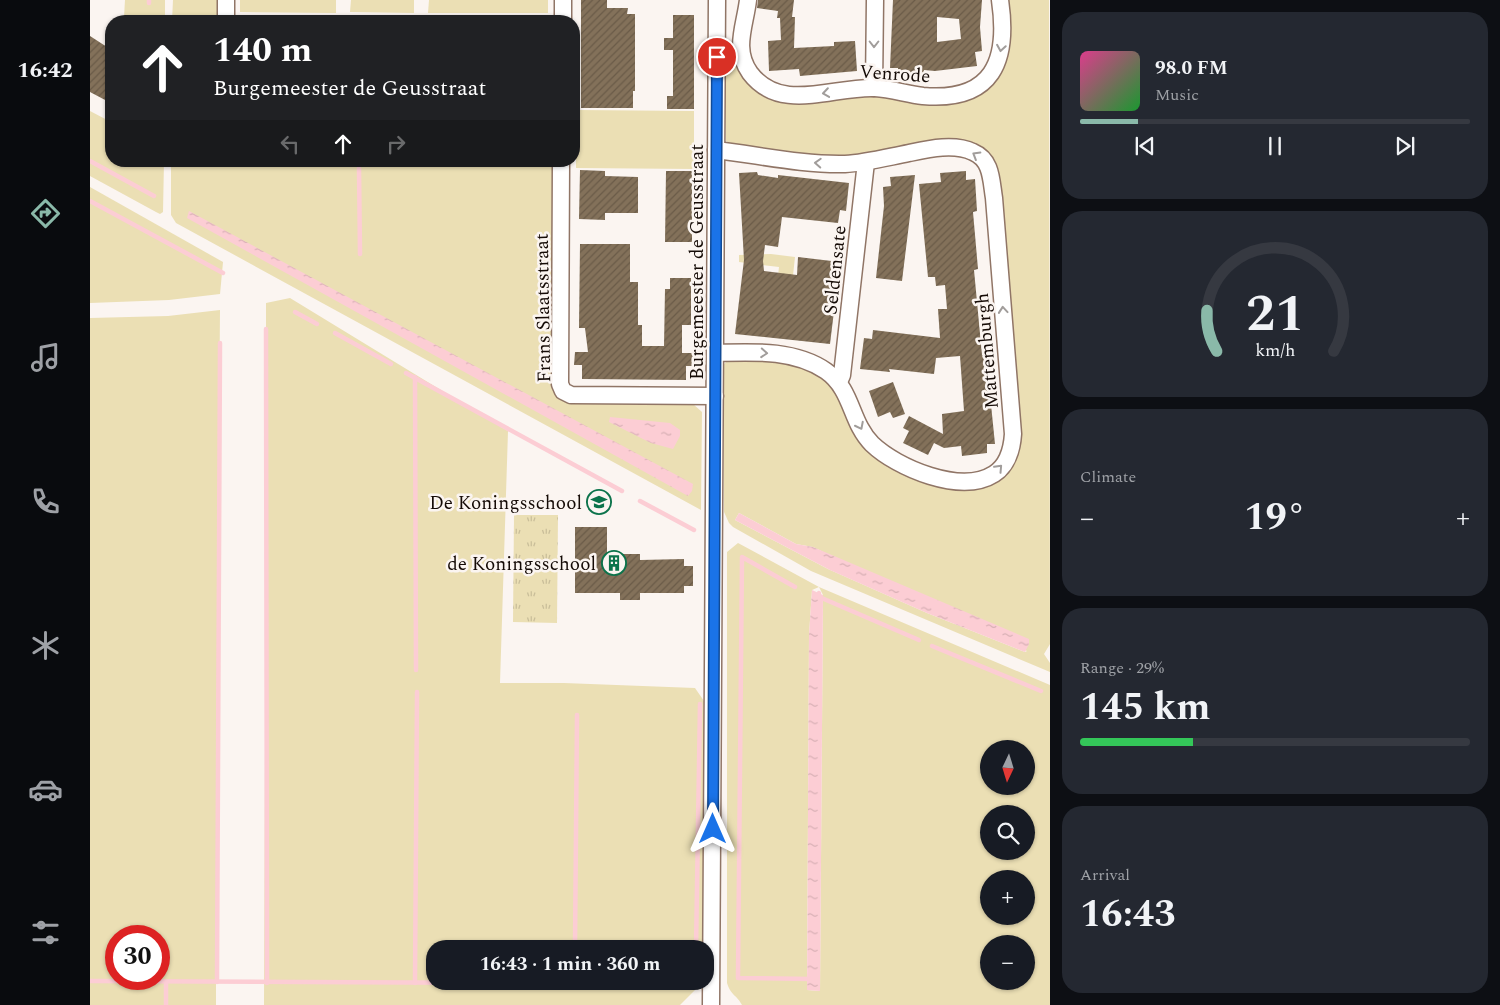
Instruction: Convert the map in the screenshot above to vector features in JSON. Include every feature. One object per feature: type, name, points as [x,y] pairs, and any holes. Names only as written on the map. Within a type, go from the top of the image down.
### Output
[{"type":"street","points":[[226,0],[226,15]]},
{"type":"street","points":[[563,0],[563,15]]},
{"type":"street","name":"Burgemeester de Geusstraat","points":[[711,1005],[718,0]]},
{"type":"street","name":"Venrode","points":[[748,0],[740,45],[742,59],[759,82],[772,91],[786,96],[874,88],[924,96],[951,96],[966,93],[985,82],[994,71],[999,60],[1003,30],[1000,0]]},
{"type":"street","points":[[874,88],[875,0]]},
{"type":"street","points":[[717,42],[740,45]]},
{"type":"street","name":"Mattemburgh","points":[[715,353],[753,352],[795,357],[815,365],[839,382],[849,398],[861,430],[870,442],[887,456],[907,468],[937,478],[954,481],[974,481],[994,474],[1009,455],[1013,434],[994,198],[990,170],[987,163],[978,154],[954,148],[924,150],[866,162],[846,164],[815,164],[716,150]]},
{"type":"street","name":"Seldensate","points":[[839,382],[842,375],[866,162]]},
{"type":"street","name":"Frans Slaatsstraat","points":[[561,167],[560,384],[563,391],[571,395],[715,396]]},
{"type":"green space","points":[[125,0],[165,0],[165,15],[124,15]]},
{"type":"green space","points":[[173,0],[219,0],[219,15],[172,15]]},
{"type":"green space","points":[[240,0],[336,0],[336,13],[240,12]]},
{"type":"green space","points":[[351,0],[414,0],[414,13],[350,12]]},
{"type":"green space","points":[[429,0],[548,0],[548,13],[428,13]]},
{"type":"green space","points":[[1006,0],[1049,0],[1050,644],[1044,654],[1050,663],[1050,672],[811,571],[733,527],[724,512],[723,365],[728,360],[749,358],[796,364],[819,373],[837,388],[860,441],[975,486],[1019,445],[980,149],[857,158],[814,158],[740,148],[726,141],[724,56],[730,53],[736,59],[737,69],[765,92],[983,89]],"holes":[[[739,513],[796,544],[813,547],[1027,651],[1025,652],[927,613],[828,569],[735,520]]]},
{"type":"green space","points":[[580,110],[694,111],[694,169],[576,168],[580,167]]},
{"type":"green space","points":[[90,111],[105,119],[105,167],[164,167],[163,212],[160,214],[90,176]]},
{"type":"green space","points":[[171,167],[554,167],[553,387],[693,404],[702,412],[701,510],[176,223],[171,215]]},
{"type":"green space","points":[[90,187],[223,262],[220,294],[169,300],[90,303]]},
{"type":"green space","points":[[771,254],[795,257],[790,303],[775,302],[779,267],[739,262],[739,255]]},
{"type":"green space","points":[[290,298],[508,431],[500,683],[564,683],[695,688],[704,701],[704,940],[426,940],[426,990],[695,990],[680,1005],[264,1005],[266,303]]},
{"type":"green space","points":[[220,310],[216,1005],[90,1005],[90,318],[168,316]]},
{"type":"green space","points":[[514,515],[558,515],[557,623],[513,622]]},
{"type":"green space","points":[[738,543],[819,587],[1050,685],[1050,1005],[742,1005],[730,991],[727,983],[727,552]],"holes":[[[819,587],[823,595],[820,991],[807,990],[809,635],[812,590]]]},
{"type":"water","points":[[189,211],[693,484],[692,491],[688,496],[187,218]]},
{"type":"water","points":[[610,417],[670,423],[680,430],[680,436],[673,449],[651,443],[609,422]]},
{"type":"water","points":[[739,513],[796,544],[813,547],[1029,639],[1029,644],[1025,652],[927,613],[830,570],[735,520]]},
{"type":"water","points":[[812,590],[823,595],[820,991],[807,990],[809,635]]},
{"type":"building","points":[[581,0],[607,0],[607,8],[628,8],[627,14],[635,14],[635,91],[633,91],[633,108],[581,108]]},
{"type":"building","points":[[758,0],[794,0],[792,17],[795,17],[794,48],[834,46],[834,42],[855,41],[857,71],[800,76],[799,69],[769,71],[768,41],[781,40],[780,18],[777,18],[778,11],[757,8]]},
{"type":"building","points":[[893,0],[982,0],[980,27],[982,51],[975,52],[977,66],[935,71],[924,70],[923,76],[898,74],[898,68],[890,68]],"holes":[[[937,17],[959,19],[961,39],[937,42]]]},
{"type":"building","points":[[673,15],[694,15],[694,109],[667,109],[667,96],[673,96],[673,50],[664,50],[664,38],[673,38]]},
{"type":"building","points":[[90,36],[105,46],[105,100],[90,92]]},
{"type":"building","points":[[580,170],[605,171],[605,176],[638,177],[638,213],[605,213],[605,220],[579,219]]},
{"type":"building","points":[[666,171],[692,171],[692,242],[665,242]]},
{"type":"building","points":[[966,171],[966,180],[975,179],[977,211],[973,212],[978,269],[974,270],[982,355],[986,355],[995,444],[987,444],[987,453],[962,456],[961,446],[944,448],[934,443],[928,455],[903,443],[909,431],[903,428],[909,416],[943,434],[942,414],[964,411],[960,356],[936,358],[934,374],[889,369],[890,372],[860,369],[864,338],[872,339],[873,330],[940,338],[938,309],[947,309],[945,285],[936,286],[935,277],[928,277],[919,184],[941,182],[940,173]]},
{"type":"building","points":[[757,172],[758,175],[778,178],[778,175],[849,183],[846,211],[840,210],[838,223],[782,217],[778,247],[765,245],[763,261],[764,271],[797,275],[798,257],[840,262],[830,344],[735,334],[744,260],[739,173]]},
{"type":"building","points":[[915,175],[902,281],[876,278],[884,206],[883,187],[891,186],[890,177]]},
{"type":"building","points":[[580,244],[630,244],[630,282],[638,282],[638,325],[642,325],[642,346],[664,346],[665,289],[670,289],[670,278],[691,278],[691,325],[682,325],[682,353],[693,353],[693,366],[686,366],[686,380],[582,379],[582,365],[574,365],[575,352],[588,352],[585,328],[579,328]]},
{"type":"building","points":[[893,382],[905,414],[893,418],[890,412],[878,417],[869,391]]},
{"type":"building","name":"de Koningsschool","points":[[575,527],[607,527],[607,554],[640,554],[640,560],[684,559],[684,566],[693,566],[693,586],[684,586],[684,593],[640,593],[640,600],[620,600],[620,593],[575,593]]},
{"type":"waterway","points":[[90,161],[154,196]]},
{"type":"waterway","points":[[359,168],[360,254]]},
{"type":"waterway","points":[[90,201],[223,273]]},
{"type":"waterway","points":[[295,312],[317,324]]},
{"type":"waterway","points":[[266,329],[267,983]]},
{"type":"waterway","points":[[335,333],[391,364]]},
{"type":"waterway","points":[[217,982],[220,343]]},
{"type":"waterway","points":[[406,373],[622,491]]},
{"type":"waterway","points":[[415,377],[416,670]]},
{"type":"waterway","points":[[640,501],[694,530]]},
{"type":"waterway","points":[[795,587],[742,557],[738,978],[812,979]]},
{"type":"waterway","points":[[819,593],[817,596],[919,640]]},
{"type":"waterway","points":[[932,646],[1041,691]]},
{"type":"waterway","points":[[415,983],[417,692]]},
{"type":"waterway","points":[[696,940],[700,704]]},
{"type":"waterway","points":[[575,940],[577,715]]},
{"type":"waterway","points":[[90,981],[426,983]]},
{"type":"waterway","points":[[166,990],[166,1005]]},
{"type":"place","name":"De Koningsschool","points":[[599,502]]},
{"type":"place","name":"de Koningsschool","points":[[614,563]]},
{"type":"route","points":[[713,829],[717,57]]}]
